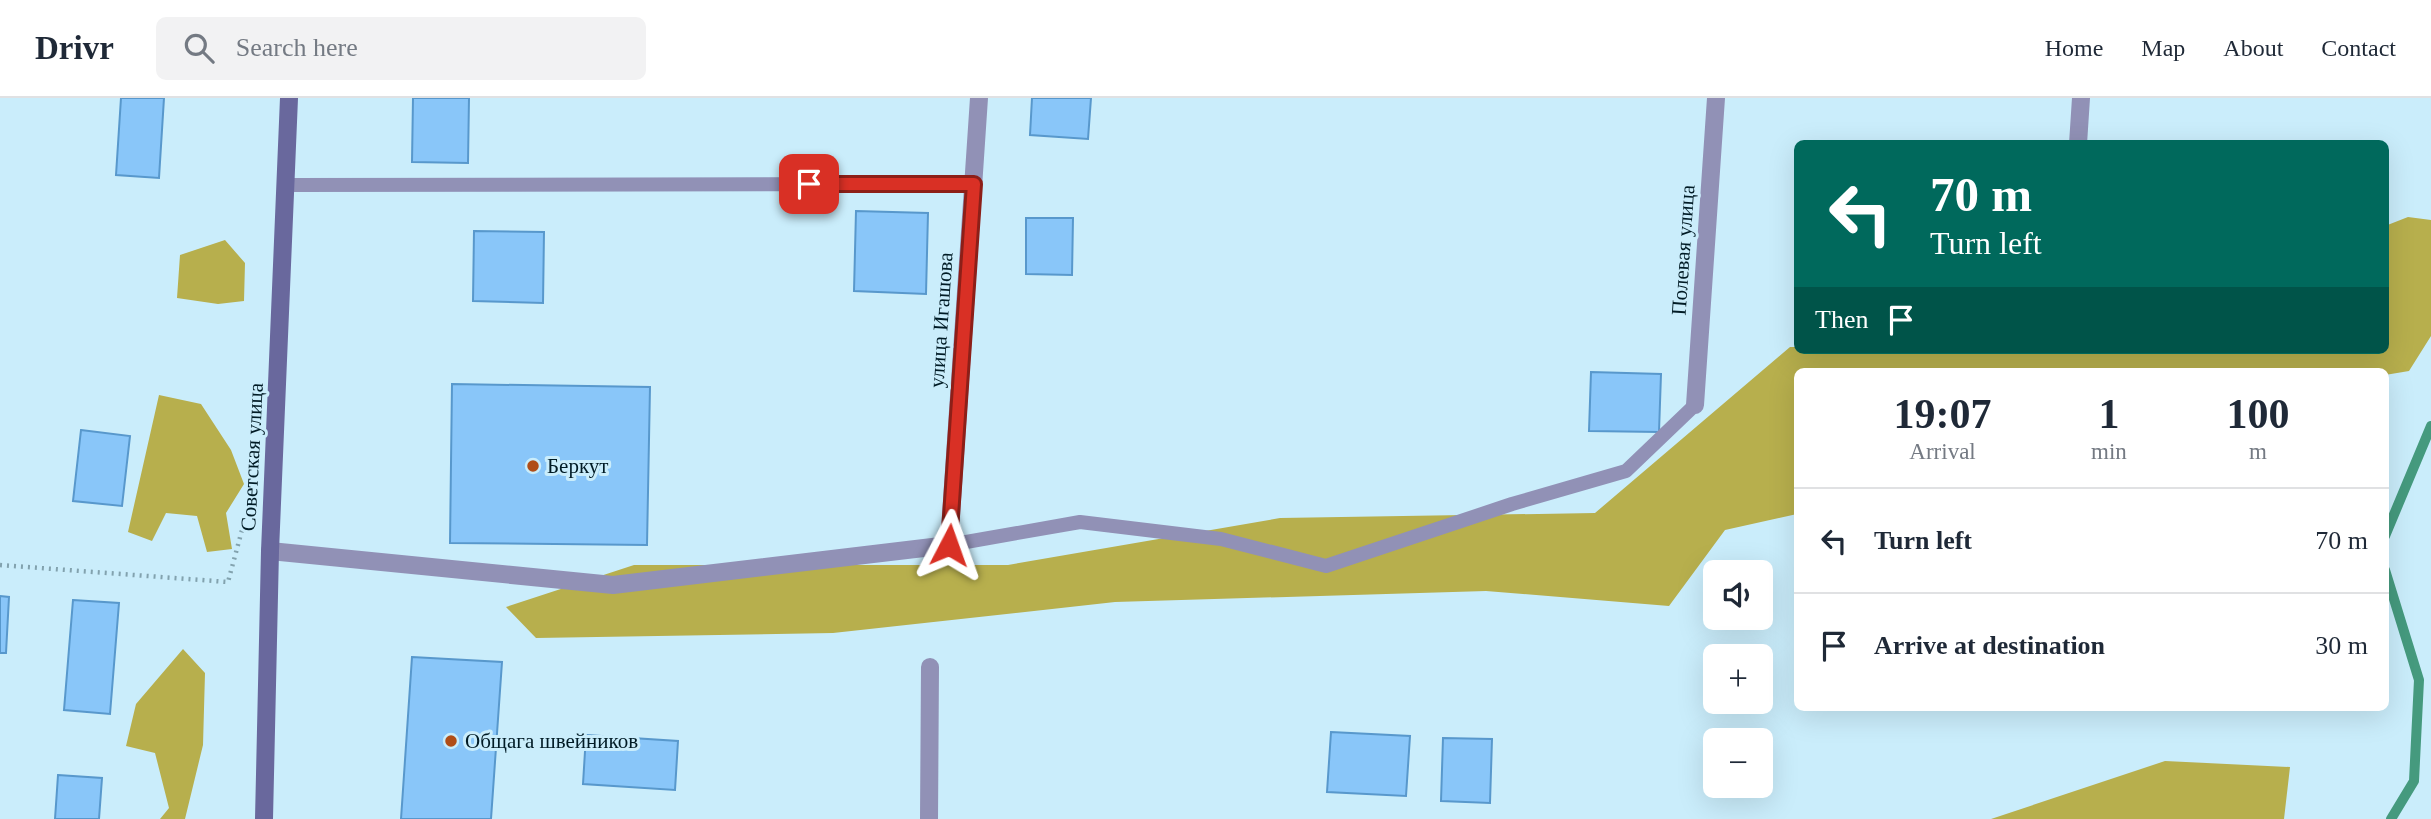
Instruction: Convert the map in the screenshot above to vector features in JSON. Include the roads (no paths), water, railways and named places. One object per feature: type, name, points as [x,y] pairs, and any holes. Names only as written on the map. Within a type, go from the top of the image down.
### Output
[{"type":"main road","name":"Советская улица","points":[[264,819],[270,551],[289,98]]},
{"type":"street","name":"улица Игашова","points":[[949,545],[979,98]]},
{"type":"street","name":"Полевая улица","points":[[1695,405],[1716,98]]},
{"type":"street","points":[[2078,140],[2081,98]]},
{"type":"street","points":[[270,551],[613,585],[949,545]]},
{"type":"street","points":[[929,819],[930,667]]},
{"type":"lane","points":[[287,185],[974,184]]},
{"type":"lane","points":[[949,545],[1080,522],[1220,539],[1326,566],[1512,504],[1626,471],[1695,405]]},
{"type":"waterway","points":[[2389,526],[2431,426]]},
{"type":"waterway","points":[[2389,583],[2419,680],[2414,781],[2391,819]]},
{"type":"place","name":"Беркут","points":[[533,466]]},
{"type":"place","name":"Общага швейников","points":[[451,741]]}]
